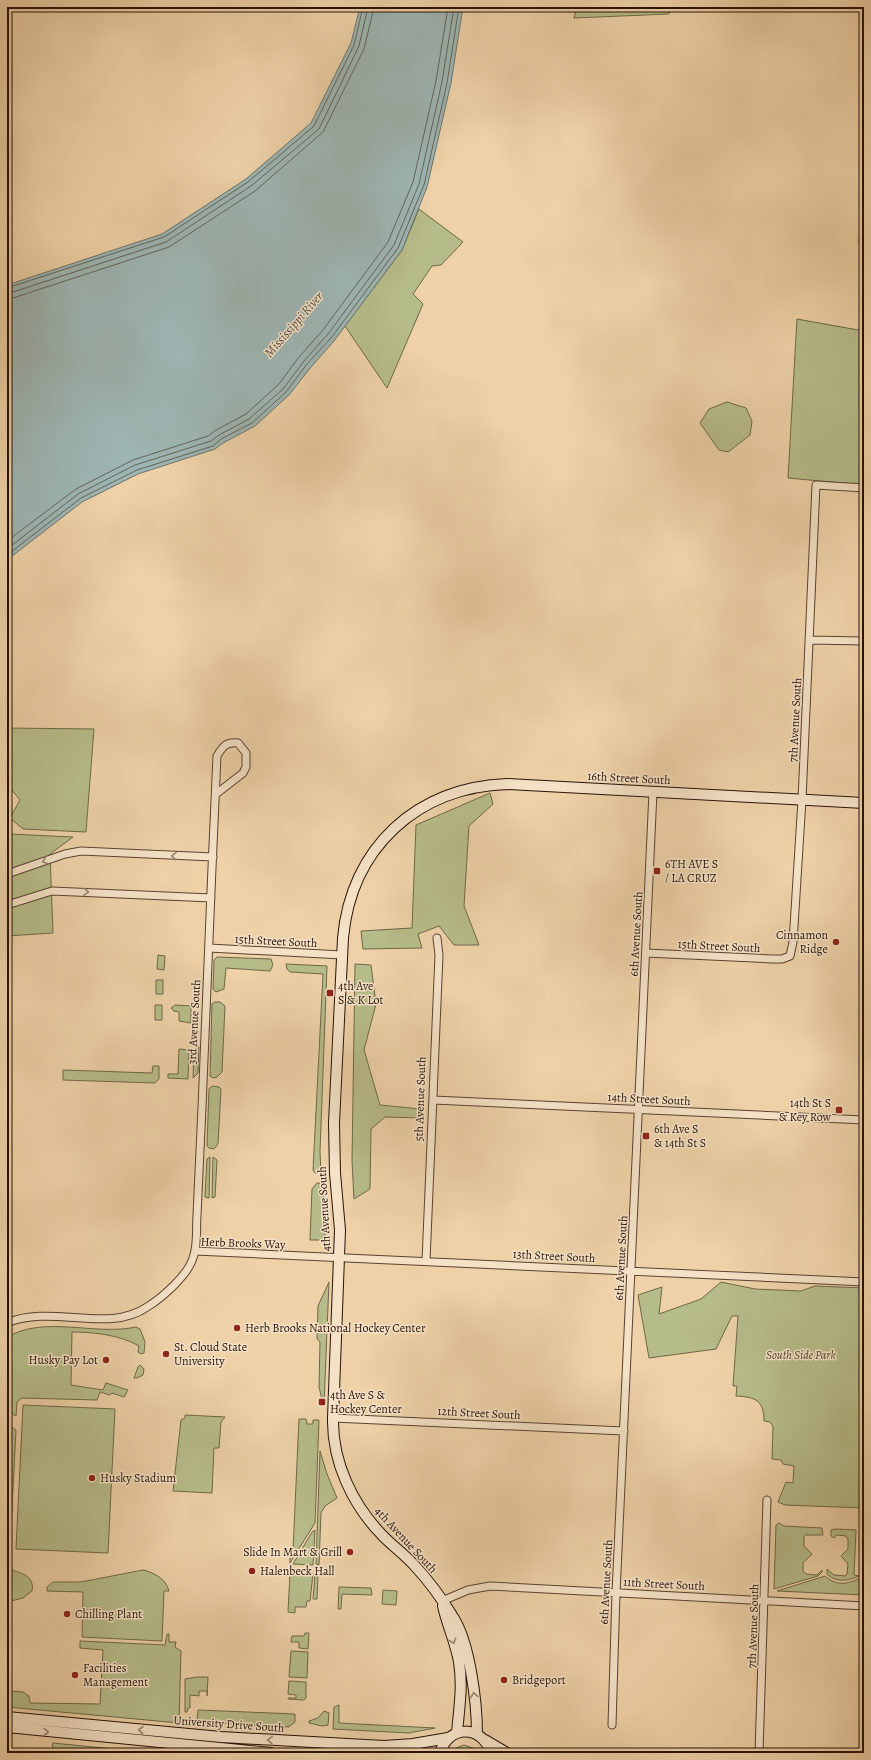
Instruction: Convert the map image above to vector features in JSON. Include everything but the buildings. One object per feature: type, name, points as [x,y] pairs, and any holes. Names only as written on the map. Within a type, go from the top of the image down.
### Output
[{"type":"street","points":[[863,242],[864,224]]},
{"type":"street","name":"7th Avenue South","points":[[790,956],[794,942],[802,800],[816,485],[864,488]]},
{"type":"street","points":[[809,640],[864,641]]},
{"type":"street","name":"3rd Avenue South","points":[[195,1251],[217,756],[223,746],[230,742],[238,743],[246,753],[246,767],[243,773],[216,794]]},
{"type":"street","name":"16th Street South","points":[[402,821],[415,811],[445,796],[468,789],[493,785],[864,803]]},
{"type":"street","name":"6th Avenue South","points":[[612,1725],[616,1593],[653,792]]},
{"type":"street","name":"4th Avenue South","points":[[402,821],[380,844],[366,863],[356,884],[346,915],[342,955],[334,1137],[335,1173],[340,1230],[340,1258],[333,1418],[337,1452],[352,1494],[374,1526],[415,1566],[442,1602]]},
{"type":"street","points":[[7,874],[65,854],[81,851],[213,858]]},
{"type":"street","points":[[7,905],[52,891],[211,898]]},
{"type":"street","name":"5th Avenue South","points":[[426,1261],[439,955],[437,938]]},
{"type":"street","name":"15th Street South","points":[[209,948],[342,955]]},
{"type":"street","name":"15th Street South","points":[[646,953],[772,959],[782,959],[790,956]]},
{"type":"street","name":"14th Street South","points":[[433,1100],[864,1120]]},
{"type":"street","name":"Herb Brooks Way","points":[[7,1323],[22,1318],[46,1315],[110,1318],[132,1316],[153,1303],[180,1278],[192,1261],[195,1251],[340,1258]]},
{"type":"street","name":"13th Street South","points":[[340,1258],[864,1282]]},
{"type":"street","name":"12th Street South","points":[[333,1418],[624,1431]]},
{"type":"street","name":"7th Avenue South","points":[[759,1753],[767,1500]]},
{"type":"street","name":"11th Street South","points":[[442,1602],[468,1590],[484,1586],[864,1606]]},
{"type":"street","points":[[440,1753],[443,1744],[453,1735],[461,1696],[460,1673],[456,1649],[446,1620],[442,1602]]},
{"type":"street","points":[[442,1602],[454,1617],[463,1638],[468,1656],[481,1737],[491,1753]]},
{"type":"street","name":"University Drive South","points":[[7,1717],[220,1737],[352,1744],[400,1745],[464,1732],[481,1737]]},
{"type":"street","name":"University Drive South","points":[[7,1728],[270,1753]]},
{"type":"street","points":[[481,1737],[507,1753]]},
{"type":"green space","points":[[577,7],[670,7],[669,14],[574,18]]},
{"type":"green space","points":[[419,209],[463,242],[441,265],[432,266],[413,294],[423,304],[387,388],[345,326],[402,250]]},
{"type":"green space","points":[[797,319],[864,331],[864,485],[788,478]]},
{"type":"green space","points":[[727,402],[746,408],[752,421],[750,435],[728,452],[719,450],[700,423],[709,409]]},
{"type":"green space","points":[[7,728],[94,729],[86,832],[23,829],[10,818],[20,800],[7,784]]},
{"type":"green space","points":[[490,793],[493,804],[469,826],[464,906],[479,945],[454,945],[439,926],[418,934],[422,948],[363,949],[361,931],[412,928],[416,825]]},
{"type":"green space","points":[[9,834],[73,837],[50,854],[53,933],[7,936],[7,856]]},
{"type":"green space","points":[[158,955],[165,956],[164,970],[157,969]]},
{"type":"green space","points":[[217,957],[271,959],[273,965],[270,971],[226,968],[224,989],[216,992],[213,989],[214,960]]},
{"type":"green space","points":[[286,964],[327,966],[320,1152],[321,1173],[315,1173],[313,1170],[323,974],[290,972],[287,969]]},
{"type":"green space","points":[[355,964],[371,965],[376,1004],[364,1050],[380,1105],[421,1109],[420,1118],[385,1117],[371,1129],[370,1189],[354,1199],[352,1161]]},
{"type":"green space","points":[[156,980],[163,980],[163,994],[156,994]]},
{"type":"green space","points":[[215,1002],[220,1002],[225,1006],[222,1072],[217,1077],[213,1078],[210,1076],[212,1004]]},
{"type":"green space","points":[[155,1005],[162,1005],[162,1020],[155,1020]]},
{"type":"green space","points":[[175,1005],[191,1006],[191,1023],[179,1021],[179,1012],[174,1011],[171,1008]]},
{"type":"green space","points":[[199,1047],[198,1073],[193,1078],[194,1049]]},
{"type":"green space","points":[[179,1049],[189,1050],[188,1079],[168,1078],[168,1074],[178,1074]]},
{"type":"green space","points":[[153,1066],[159,1066],[159,1079],[155,1083],[63,1080],[63,1070],[152,1073]]},
{"type":"green space","points":[[212,1086],[219,1087],[221,1089],[218,1144],[214,1149],[207,1146],[209,1089]]},
{"type":"green space","points":[[210,1157],[209,1198],[205,1197],[207,1159]]},
{"type":"green space","points":[[213,1157],[217,1160],[215,1197],[212,1198]]},
{"type":"green space","points":[[317,1183],[322,1183],[325,1211],[325,1237],[321,1240],[310,1240],[312,1189]]},
{"type":"green space","points":[[329,1282],[323,1404],[319,1387],[320,1342],[317,1339],[318,1306]]},
{"type":"green space","name":"South Side Park","points":[[721,1282],[755,1289],[801,1291],[815,1286],[864,1288],[864,1508],[785,1505],[778,1502],[786,1482],[793,1483],[794,1466],[783,1464],[781,1460],[772,1459],[773,1426],[770,1422],[764,1421],[764,1414],[760,1404],[748,1397],[736,1396],[737,1386],[733,1386],[738,1316],[732,1316],[716,1349],[649,1358],[638,1295],[662,1287],[659,1314],[701,1299]]},
{"type":"green space","points":[[38,1327],[120,1329],[136,1327],[140,1329],[145,1342],[144,1353],[141,1354],[138,1352],[139,1346],[124,1339],[98,1334],[72,1332],[71,1385],[103,1390],[106,1383],[128,1390],[124,1397],[112,1393],[110,1395],[100,1392],[97,1400],[22,1398],[17,1402],[16,1416],[7,1411],[7,1337]]},
{"type":"green space","points":[[140,1365],[144,1369],[143,1375],[134,1378],[138,1367]]},
{"type":"green space","name":"Husky Stadium","points":[[23,1405],[115,1409],[108,1553],[16,1549]]},
{"type":"green space","points":[[185,1415],[225,1417],[221,1422],[219,1448],[214,1448],[212,1493],[173,1491],[181,1420],[185,1418]]},
{"type":"green space","points":[[299,1419],[306,1419],[307,1424],[313,1424],[313,1420],[319,1420],[315,1523],[290,1563],[290,1550],[293,1550]]},
{"type":"green space","points":[[7,1424],[16,1430],[11,1529],[7,1530]]},
{"type":"green space","points":[[320,1451],[327,1474],[337,1498],[325,1506],[321,1513],[319,1565],[316,1564]]},
{"type":"green space","points":[[779,1523],[784,1526],[822,1528],[823,1535],[806,1535],[804,1537],[804,1546],[812,1554],[803,1563],[803,1571],[806,1574],[817,1575],[822,1570],[822,1572],[818,1576],[774,1589],[776,1525]]},
{"type":"green space","points":[[315,1530],[313,1565],[293,1564],[312,1532]]},
{"type":"green space","points":[[831,1530],[856,1530],[854,1575],[859,1576],[851,1579],[838,1580],[827,1574],[827,1569],[834,1575],[845,1576],[847,1574],[848,1564],[841,1556],[848,1549],[848,1539],[846,1536],[837,1535],[834,1538],[831,1536]]},
{"type":"green space","points":[[7,1568],[26,1575],[31,1581],[32,1591],[23,1598],[7,1602]]},
{"type":"green space","points":[[143,1570],[159,1577],[168,1587],[169,1591],[164,1591],[162,1641],[82,1637],[83,1592],[47,1591],[47,1587],[53,1582],[81,1582]]},
{"type":"green space","points":[[290,1573],[313,1574],[310,1601],[307,1601],[306,1607],[295,1607],[295,1613],[288,1612]]},
{"type":"green space","points":[[315,1574],[318,1574],[317,1599],[313,1599]]},
{"type":"green space","points":[[825,1576],[835,1582],[844,1583],[854,1581],[864,1576],[864,1595],[777,1591]]},
{"type":"green space","points":[[339,1587],[371,1588],[372,1595],[342,1594],[341,1609],[338,1609]]},
{"type":"green space","points":[[383,1590],[397,1591],[396,1605],[382,1604]]},
{"type":"green space","points":[[305,1633],[309,1633],[308,1649],[299,1648],[299,1642],[291,1642],[292,1636],[304,1636]]},
{"type":"green space","points":[[167,1634],[169,1634],[169,1642],[176,1642],[175,1647],[181,1651],[179,1723],[7,1707],[7,1691],[23,1692],[29,1696],[30,1703],[100,1704],[103,1650],[80,1648],[80,1641],[165,1645]]},
{"type":"green space","points":[[291,1651],[308,1652],[307,1678],[289,1677]]},
{"type":"green space","points":[[208,1677],[207,1696],[207,1691],[199,1691],[199,1696],[190,1695],[190,1708],[188,1708],[187,1712],[185,1712],[185,1679]]},
{"type":"green space","points":[[289,1681],[306,1682],[306,1698],[304,1700],[288,1699],[296,1698],[296,1695],[288,1694]]},
{"type":"green space","points":[[339,1705],[339,1723],[435,1728],[409,1733],[333,1729],[334,1707]]},
{"type":"green space","points":[[198,1710],[295,1714],[295,1722],[289,1727],[197,1722]]},
{"type":"green space","points":[[324,1711],[329,1713],[328,1725],[322,1726],[309,1723],[309,1721],[318,1718]]},
{"type":"green space","points":[[53,1743],[154,1753],[58,1753],[52,1746]]},
{"type":"green space","points":[[464,1745],[473,1748],[477,1753],[453,1753],[456,1748]]},
{"type":"water","name":"Mississippi River","points":[[360,7],[463,7],[451,83],[427,187],[402,250],[334,341],[289,395],[255,426],[223,443],[215,449],[138,474],[82,502],[7,560],[7,285],[162,234],[246,179],[311,123],[351,43]]},
{"type":"place","name":"6TH AVE S / LA CRUZ","points":[[657,871]]},
{"type":"place","name":"Cinnamon Ridge","points":[[836,942]]},
{"type":"place","name":"4th Ave S & K Lot","points":[[330,993]]},
{"type":"place","name":"14th St S & Key Row","points":[[839,1110]]},
{"type":"place","name":"6th Ave S & 14th St S","points":[[646,1136]]},
{"type":"place","name":"Herb Brooks National Hockey Center","points":[[237,1328]]},
{"type":"place","name":"St. Cloud State University","points":[[166,1354]]},
{"type":"place","name":"Husky Pay Lot","points":[[106,1360]]},
{"type":"place","name":"4th Ave S & Hockey Center","points":[[322,1402]]},
{"type":"place","name":"Husky Stadium","points":[[92,1478]]},
{"type":"place","name":"Slide In Mart & Grill","points":[[350,1552]]},
{"type":"place","name":"Halenbeck Hall","points":[[252,1571]]},
{"type":"place","name":"Chilling Plant","points":[[67,1614]]},
{"type":"place","name":"Facilities Management","points":[[75,1675]]},
{"type":"place","name":"Bridgeport","points":[[504,1680]]}]
